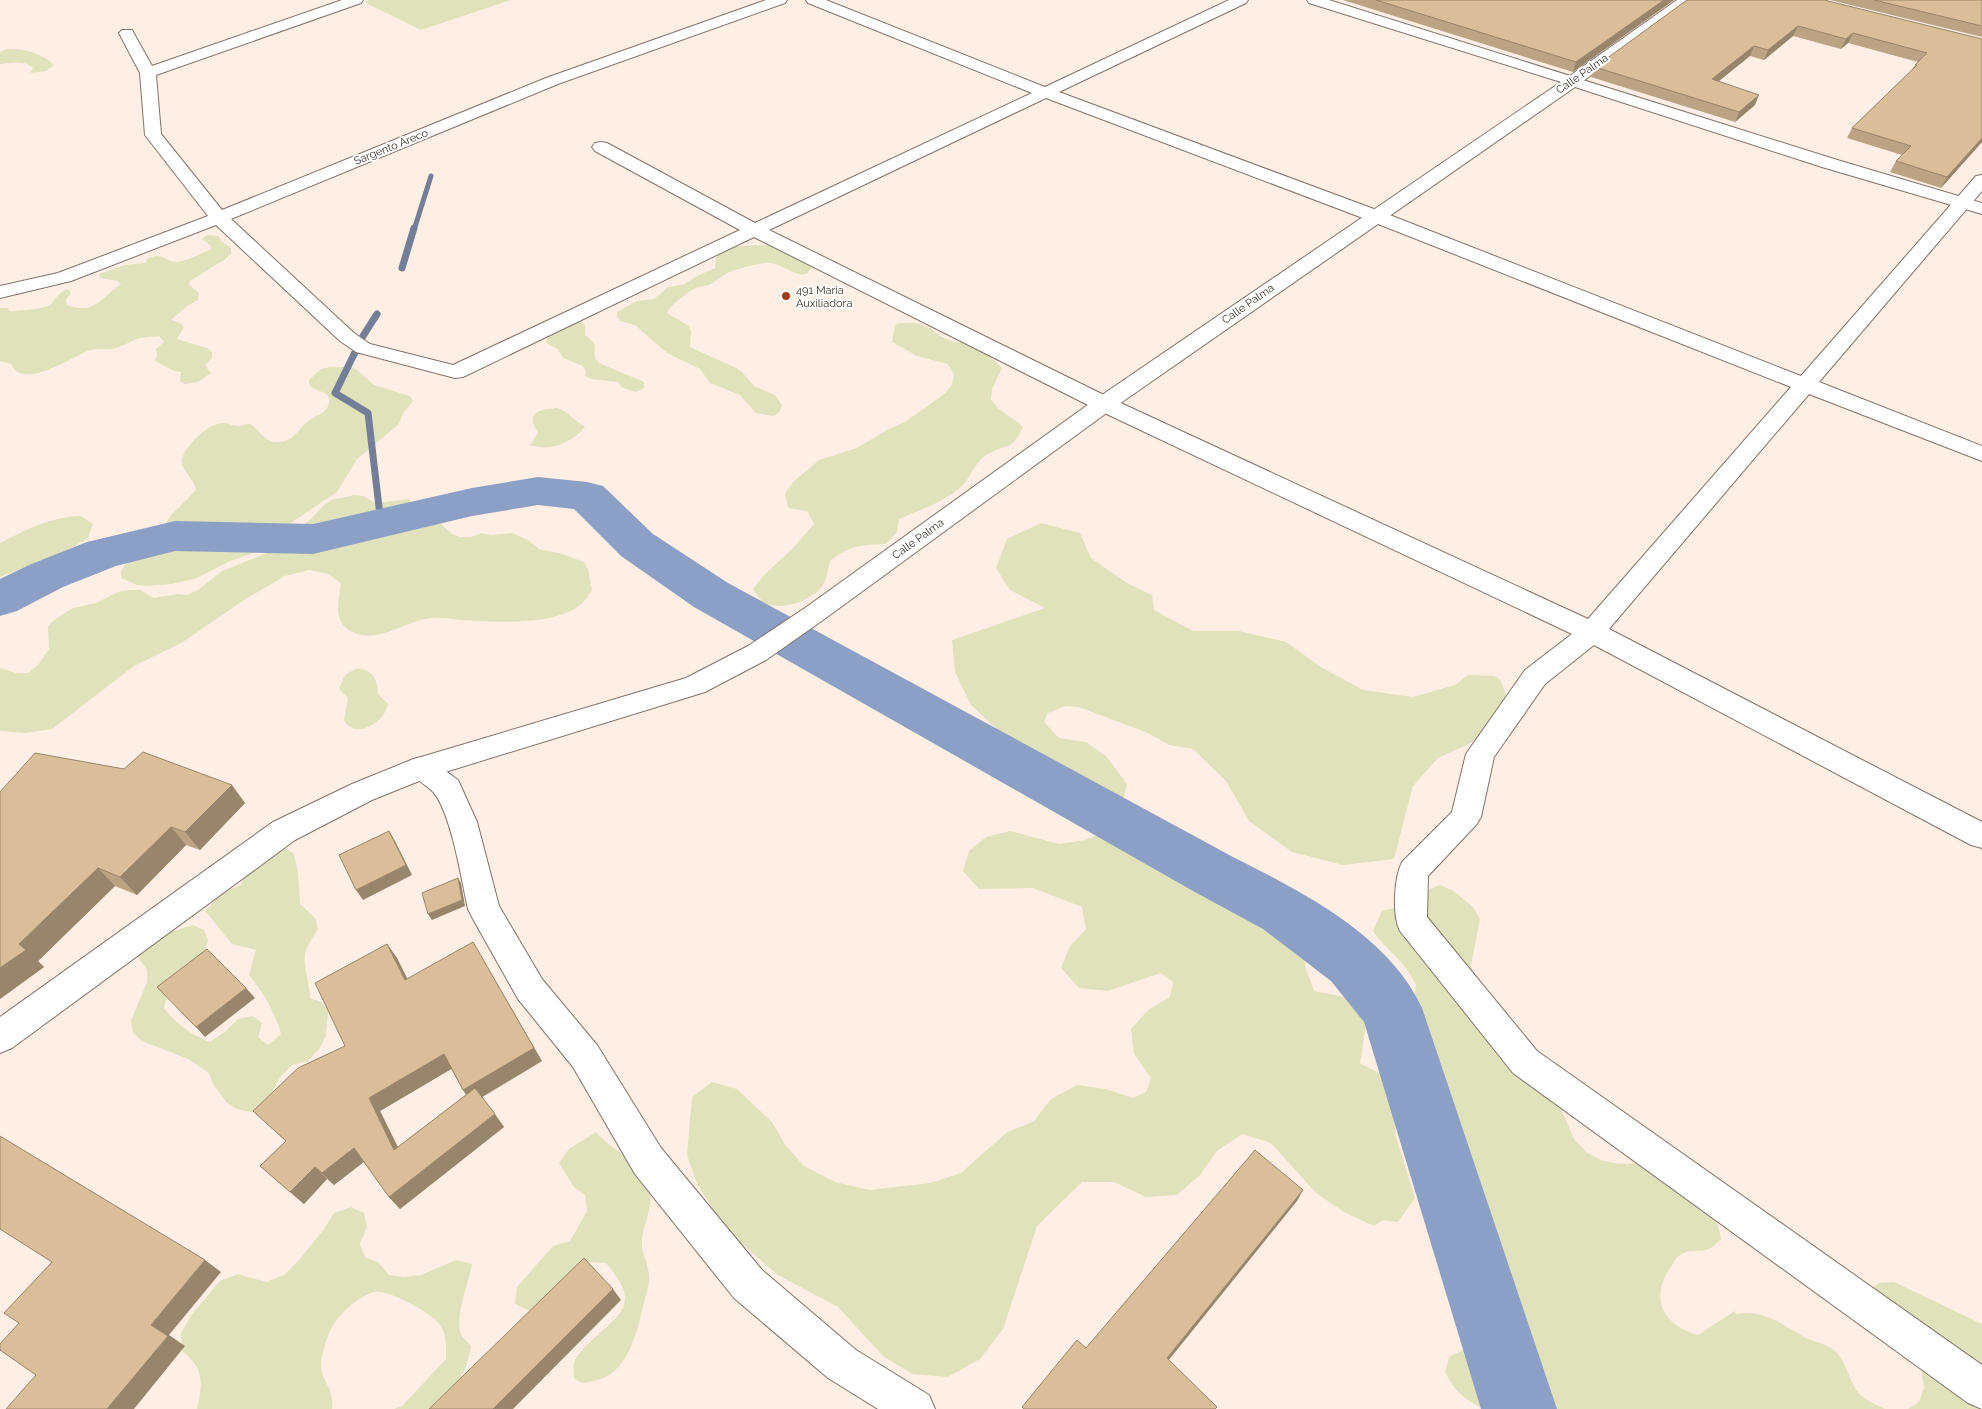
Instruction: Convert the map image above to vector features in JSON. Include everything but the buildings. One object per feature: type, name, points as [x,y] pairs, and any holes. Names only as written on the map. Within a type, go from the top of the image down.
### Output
[{"type":"street","points":[[148,73],[356,0]]},
{"type":"street","name":"Sargento Areco","points":[[0,292],[64,276],[218,218],[552,81],[780,0]]},
{"type":"street","points":[[813,0],[1047,93],[1375,216],[1982,454]]},
{"type":"street","points":[[127,33],[148,73],[153,135],[218,218],[355,343],[455,372],[1240,0]]},
{"type":"street","points":[[1314,0],[1828,163],[1973,206]]},
{"type":"street","name":"Calle Palma","points":[[0,1037],[284,831],[362,792],[421,768],[695,685],[757,653],[814,614],[1104,404],[1574,81],[1686,0]]},
{"type":"street","points":[[601,146],[756,231],[1104,404],[1592,632],[1982,836]]},
{"type":"street","points":[[1982,180],[1973,206],[1806,384],[1592,632],[1535,677],[1480,754],[1466,817],[1413,871],[1411,921],[1525,1062],[1982,1388]]},
{"type":"street","points":[[421,768],[448,788],[462,822],[484,909],[530,989],[585,1056],[648,1161],[748,1284],[842,1364],[915,1409]]},
{"type":"green space","points":[[369,0],[511,0],[421,30],[364,2]]},
{"type":"green space","points":[[7,49],[20,49],[32,52],[44,57],[54,65],[46,71],[30,73],[33,68],[30,65],[18,63],[0,64],[0,52]]},
{"type":"green space","points":[[207,235],[218,236],[221,241],[231,248],[231,254],[190,281],[189,285],[199,293],[198,300],[187,306],[171,320],[180,323],[184,327],[177,339],[207,348],[212,352],[212,358],[205,365],[211,373],[198,382],[185,384],[180,381],[181,372],[174,371],[155,361],[157,356],[156,349],[164,342],[159,336],[140,338],[115,348],[91,350],[37,373],[26,374],[17,372],[11,364],[0,361],[0,308],[7,308],[10,311],[46,307],[68,289],[71,293],[66,300],[67,305],[77,308],[91,307],[121,284],[118,281],[100,278],[99,274],[125,265],[146,263],[147,259],[156,256],[173,262],[189,259],[211,249],[210,245],[202,239]]},
{"type":"green space","points":[[769,245],[786,251],[812,266],[809,272],[799,274],[769,263],[739,269],[684,295],[667,313],[689,326],[691,331],[690,347],[736,368],[754,386],[775,395],[782,405],[780,411],[774,416],[756,413],[740,395],[710,383],[700,369],[667,353],[635,325],[620,321],[617,317],[617,312],[637,301],[654,299],[668,287],[685,284],[715,268],[717,255],[723,251],[742,246]]},
{"type":"green space","points":[[571,322],[579,322],[585,325],[585,335],[594,343],[595,358],[599,363],[644,382],[644,388],[636,392],[621,387],[618,382],[591,379],[585,376],[586,371],[583,366],[563,358],[558,349],[546,343],[549,333]]},
{"type":"green space","points":[[899,323],[916,323],[930,328],[940,336],[954,342],[972,343],[988,349],[992,359],[1002,368],[992,389],[991,400],[1023,427],[1012,444],[983,457],[961,487],[932,505],[899,519],[897,532],[886,544],[856,547],[844,552],[830,561],[823,584],[814,594],[800,602],[784,606],[769,605],[763,602],[753,589],[764,575],[792,549],[814,524],[807,511],[788,508],[785,494],[793,482],[819,460],[857,448],[887,430],[905,422],[943,395],[952,385],[954,374],[948,364],[917,356],[892,342],[895,325]]},
{"type":"green space","points":[[330,367],[356,369],[374,385],[410,396],[413,401],[403,413],[399,424],[357,459],[337,492],[292,522],[265,549],[230,561],[197,578],[172,584],[148,586],[137,585],[121,578],[121,571],[126,563],[163,529],[170,516],[196,490],[182,463],[184,454],[192,442],[204,431],[223,423],[238,426],[249,424],[262,436],[272,441],[278,442],[289,439],[307,422],[327,408],[329,398],[312,387],[309,380],[321,369]]},
{"type":"green space","points":[[557,408],[565,411],[585,427],[574,438],[560,445],[537,447],[530,445],[538,433],[534,426],[533,416],[539,411]]},
{"type":"green space","points":[[354,495],[363,496],[375,503],[409,499],[413,509],[436,519],[452,534],[460,537],[471,537],[482,533],[491,535],[512,533],[528,540],[539,549],[559,553],[584,562],[588,569],[592,590],[580,605],[569,612],[540,620],[506,622],[432,618],[377,635],[366,636],[355,633],[345,627],[339,618],[338,606],[341,583],[328,574],[309,570],[285,576],[244,600],[183,642],[134,666],[52,729],[25,733],[0,731],[0,668],[16,673],[28,673],[38,665],[49,649],[48,627],[53,621],[73,608],[96,603],[118,592],[140,590],[154,598],[177,594],[187,595],[198,590],[222,571],[265,554],[332,500]]},
{"type":"green space","points":[[81,516],[93,524],[88,538],[68,550],[0,577],[0,543],[49,521]]},
{"type":"green space","points":[[1041,523],[1080,533],[1091,558],[1127,583],[1152,595],[1154,610],[1193,631],[1239,631],[1286,642],[1321,667],[1363,690],[1413,697],[1455,685],[1468,675],[1494,676],[1500,679],[1507,698],[1477,740],[1438,758],[1413,786],[1394,859],[1343,865],[1292,852],[1249,821],[1226,781],[1193,749],[1169,745],[1148,733],[1079,707],[1066,706],[1048,713],[1044,722],[1059,738],[1086,742],[1106,756],[1127,784],[1122,804],[1101,817],[1076,818],[1051,808],[1003,735],[971,705],[955,672],[952,640],[1045,608],[1010,590],[996,568],[1007,539]]},
{"type":"green space","points":[[355,669],[369,672],[375,679],[378,694],[388,704],[386,711],[376,723],[362,729],[355,729],[349,726],[344,720],[348,698],[339,689],[345,675]]},
{"type":"green space","points":[[1010,831],[1059,844],[1085,840],[1108,831],[1155,844],[1181,847],[1208,868],[1235,866],[1251,868],[1277,879],[1285,901],[1283,925],[1303,942],[1305,966],[1314,991],[1355,999],[1368,1012],[1360,1063],[1388,1078],[1397,1106],[1395,1134],[1415,1198],[1398,1222],[1383,1220],[1374,1226],[1344,1212],[1316,1193],[1271,1143],[1242,1134],[1217,1151],[1200,1175],[1177,1195],[1146,1197],[1114,1182],[1082,1182],[1037,1226],[1003,1329],[980,1359],[948,1377],[912,1374],[883,1356],[838,1307],[778,1275],[729,1233],[697,1184],[687,1155],[692,1097],[712,1082],[737,1089],[772,1122],[786,1146],[804,1166],[835,1182],[870,1190],[930,1183],[961,1173],[1006,1133],[1034,1121],[1051,1099],[1077,1085],[1106,1089],[1133,1098],[1146,1092],[1151,1078],[1134,1054],[1131,1029],[1148,1010],[1170,997],[1173,982],[1161,973],[1108,991],[1079,988],[1061,968],[1070,946],[1086,929],[1082,907],[1033,888],[979,889],[963,871],[969,851],[986,837]]},
{"type":"green space","points":[[273,846],[285,848],[294,854],[298,873],[300,904],[315,918],[318,929],[308,944],[305,965],[310,998],[321,1002],[328,1011],[326,1036],[319,1049],[308,1061],[292,1065],[281,1076],[266,1103],[250,1112],[237,1109],[227,1103],[213,1084],[209,1073],[188,1059],[142,1041],[133,1033],[131,1021],[147,982],[147,970],[135,953],[163,934],[193,925],[204,930],[208,940],[205,951],[167,996],[164,1008],[173,1019],[185,1028],[210,1042],[226,1031],[238,1019],[253,1016],[262,1023],[258,1037],[268,1045],[281,1034],[268,1003],[249,975],[256,950],[232,944],[206,912],[221,895],[241,885],[243,874]]},
{"type":"green space","points":[[1439,885],[1452,890],[1473,907],[1480,919],[1471,966],[1475,979],[1508,1013],[1515,1026],[1520,1077],[1561,1109],[1574,1139],[1586,1152],[1601,1160],[1618,1164],[1648,1163],[1664,1172],[1688,1201],[1704,1210],[1718,1224],[1721,1240],[1709,1249],[1682,1254],[1670,1268],[1661,1291],[1663,1310],[1669,1318],[1686,1331],[1698,1335],[1735,1311],[1736,1314],[1756,1314],[1773,1319],[1806,1338],[1834,1350],[1839,1355],[1857,1391],[1867,1400],[1885,1409],[1484,1409],[1471,1402],[1456,1390],[1445,1372],[1449,1357],[1466,1350],[1494,1343],[1495,1326],[1487,1309],[1479,1274],[1482,1244],[1474,1228],[1463,1214],[1450,1203],[1435,1155],[1418,1128],[1404,1085],[1416,985],[1402,963],[1373,931],[1382,911],[1394,908],[1408,909],[1424,892]]},
{"type":"green space","points":[[596,1132],[602,1139],[629,1159],[646,1179],[651,1196],[642,1246],[649,1280],[635,1337],[625,1358],[610,1374],[599,1380],[582,1383],[574,1378],[575,1359],[612,1322],[624,1306],[623,1288],[606,1263],[588,1262],[530,1311],[515,1304],[517,1287],[553,1246],[570,1241],[587,1211],[585,1195],[574,1187],[559,1163],[569,1149]]},
{"type":"green space","points":[[351,1207],[364,1213],[367,1227],[360,1244],[365,1257],[379,1263],[389,1275],[404,1277],[421,1275],[456,1260],[472,1264],[459,1319],[462,1336],[471,1346],[467,1364],[460,1379],[441,1409],[394,1409],[402,1406],[446,1359],[446,1341],[440,1325],[419,1308],[399,1298],[381,1292],[374,1292],[361,1298],[349,1307],[334,1323],[328,1336],[321,1366],[323,1376],[332,1396],[332,1409],[197,1409],[201,1384],[200,1377],[194,1363],[182,1351],[181,1333],[192,1314],[220,1281],[238,1274],[266,1282],[284,1275],[324,1229],[334,1213]]},
{"type":"green space","points":[[1894,1282],[1982,1324],[1982,1409],[1908,1409],[1919,1402],[1924,1388],[1920,1361],[1868,1292],[1879,1283]]},
{"type":"waterway","points":[[414,230],[431,176]]},
{"type":"waterway","points":[[402,268],[414,228]]},
{"type":"waterway","points":[[377,314],[363,336],[335,393],[368,413],[381,524]]},
{"type":"waterway","points":[[0,599],[46,576],[103,553],[175,536],[313,539],[472,502],[538,491],[587,496],[637,545],[711,595],[1213,874],[1284,911],[1352,962],[1391,1008],[1519,1409]]},
{"type":"place","name":"491 Maria Auxiliadora","points":[[786,296]]}]
